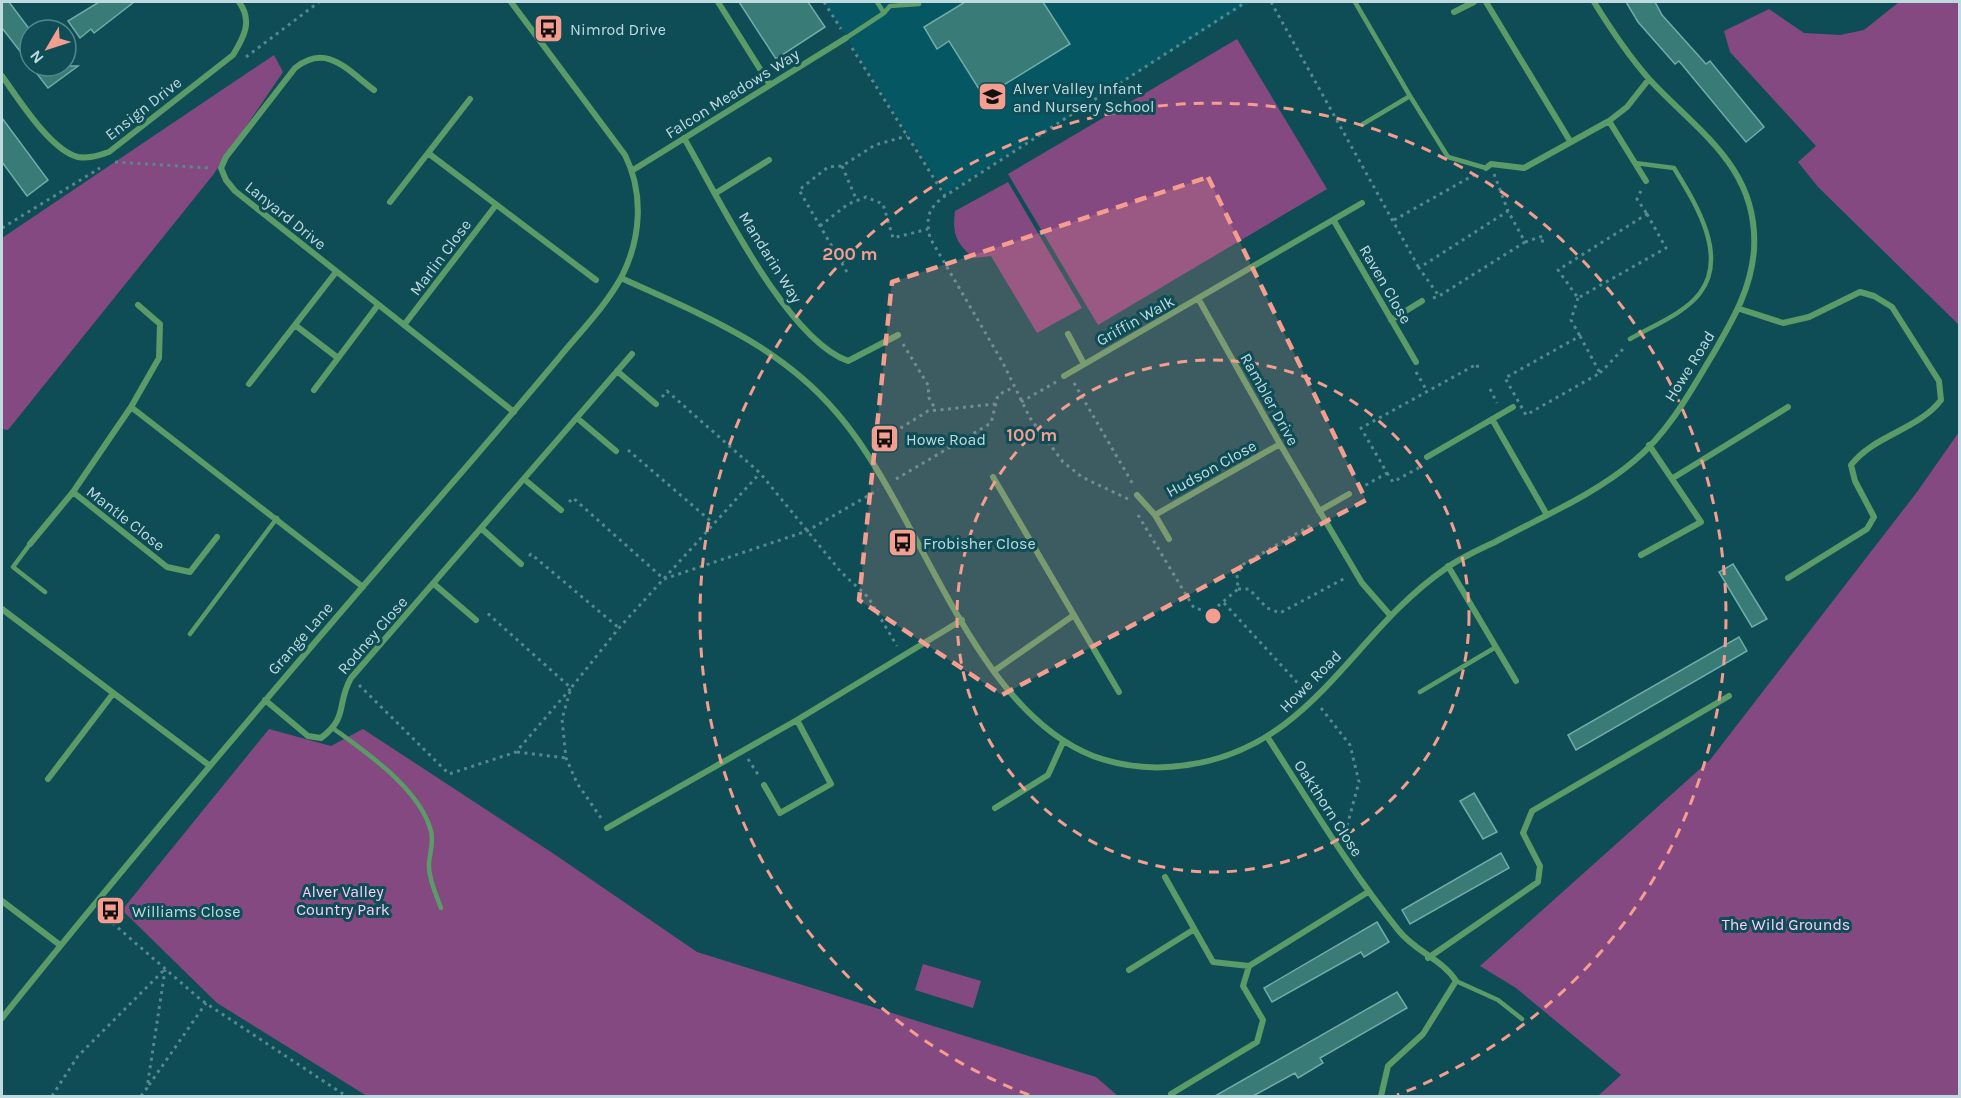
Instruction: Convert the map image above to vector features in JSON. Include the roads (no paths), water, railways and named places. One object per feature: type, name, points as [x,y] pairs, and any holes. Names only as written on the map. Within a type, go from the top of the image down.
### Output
[{"type":"street","name":"Ensign Drive","points":[[2,77],[45,132],[61,148],[76,157],[92,158],[109,152],[233,55],[245,37],[247,22],[239,2]]},
{"type":"street","points":[[511,2],[625,155],[633,170],[638,205],[638,230],[621,278]]},
{"type":"street","points":[[718,2],[770,85]]},
{"type":"street","points":[[1454,12],[1474,2]]},
{"type":"street","points":[[1486,2],[1570,141]]},
{"type":"street","name":"Howe Road","points":[[621,278],[737,331],[765,348],[815,388],[866,450],[962,620],[994,671],[1026,709],[1063,741],[1095,757],[1129,766],[1167,768],[1231,756],[1268,738],[1292,720],[1319,694],[1390,615],[1448,566],[1547,515],[1636,459],[1683,404],[1740,309],[1748,286],[1754,249],[1753,220],[1744,190],[1726,157],[1703,129],[1649,79],[1611,30],[1594,2]]},
{"type":"street","name":"Falcon Meadows Way","points":[[633,170],[846,38]]},
{"type":"street","name":"Lanyard Drive","points":[[374,90],[330,58],[318,55],[306,59],[296,68],[233,146],[221,168],[226,180],[235,191],[514,412]]},
{"type":"street","points":[[1489,166],[1524,168],[1609,121],[1628,106],[1649,79]]},
{"type":"street","points":[[390,202],[470,99]]},
{"type":"street","points":[[1609,121],[1646,181]]},
{"type":"street","name":"Mandarin Way","points":[[684,138],[781,304],[824,348],[835,357],[848,361],[898,335]]},
{"type":"street","points":[[428,153],[596,280]]},
{"type":"street","points":[[716,193],[769,160]]},
{"type":"street","points":[[1199,300],[1362,203]]},
{"type":"street","name":"Marlin Close","points":[[404,325],[496,205]]},
{"type":"street","name":"Raven Close","points":[[1334,221],[1416,362]]},
{"type":"street","points":[[249,384],[336,272]]},
{"type":"street","name":"Grange Lane","points":[[2,1018],[92,906],[265,700],[514,412],[602,305],[621,278]]},
{"type":"street","points":[[1740,309],[1783,323],[1809,317],[1860,292],[1874,296],[1892,307],[1939,381],[1941,400],[1931,413],[1860,453],[1851,465],[1855,481],[1874,518],[1867,529],[1788,578]]},
{"type":"street","name":"Griffin Walk","points":[[1064,376],[1199,300]]},
{"type":"street","name":"Rambler Drive","points":[[1199,300],[1319,511],[1356,572],[1390,615]]},
{"type":"street","points":[[1391,320],[1422,302]]},
{"type":"street","name":"Mantle Close","points":[[30,544],[73,492],[131,407],[159,358],[160,324],[138,305]]},
{"type":"street","points":[[314,390],[378,305]]},
{"type":"street","points":[[295,325],[338,358]]},
{"type":"street","name":"Griffin Walk","points":[[1068,334],[1084,364]]},
{"type":"street","name":"Rodney Close","points":[[334,729],[342,714],[342,694],[351,678],[632,354]]},
{"type":"street","points":[[617,371],[656,404]]},
{"type":"street","points":[[1672,478],[1788,406]]},
{"type":"street","points":[[131,407],[363,586]]},
{"type":"street","points":[[1427,457],[1513,407]]},
{"type":"street","points":[[577,418],[616,451]]},
{"type":"street","points":[[1492,419],[1547,515]]},
{"type":"street","name":"Hudson Close","points":[[1155,515],[1280,444]]},
{"type":"street","points":[[1641,555],[1701,522],[1649,445]]},
{"type":"street","points":[[993,477],[1119,692]]},
{"type":"street","points":[[524,479],[561,510]]},
{"type":"street","name":"Mantle Close","points":[[73,492],[167,567],[190,572],[217,537]]},
{"type":"street","points":[[1319,511],[1350,494]]},
{"type":"street","name":"Hudson Close","points":[[1137,495],[1155,515],[1168,539]]},
{"type":"street","points":[[482,529],[520,564]]},
{"type":"street","points":[[1448,566],[1516,681]]},
{"type":"street","points":[[434,584],[476,620]]},
{"type":"street","points":[[2,609],[210,766]]},
{"type":"street","points":[[994,671],[1074,615]]},
{"type":"street","points":[[607,828],[797,720],[962,620]]},
{"type":"street","points":[[48,779],[112,694]]},
{"type":"street","points":[[1428,958],[1538,882],[1540,866],[1523,833],[1532,811],[1728,696]]},
{"type":"street","points":[[265,700],[308,736],[321,738],[334,729]]},
{"type":"street","points":[[764,784],[780,813],[831,784],[797,720]]},
{"type":"street","name":"Oakthorn Close","points":[[1268,738],[1368,892],[1406,940],[1428,958],[1448,969],[1456,981]]},
{"type":"street","points":[[995,808],[1048,775],[1063,741]]},
{"type":"street","points":[[1165,877],[1213,963],[1249,966],[1368,892]]},
{"type":"street","points":[[2,901],[60,945]]},
{"type":"street","points":[[1129,970],[1193,930]]},
{"type":"street","points":[[1171,1094],[1257,1042],[1263,1020],[1243,986],[1249,966]]},
{"type":"street","points":[[1382,1096],[1388,1066],[1423,1034],[1456,981]]},
{"type":"lane","points":[[877,2],[884,13]]},
{"type":"lane","points":[[1355,2],[1448,157],[1489,166]]},
{"type":"lane","points":[[846,38],[884,13],[890,6],[919,4]]},
{"type":"lane","points":[[1363,124],[1410,96]]},
{"type":"lane","points":[[1630,339],[1688,304],[1701,292],[1708,273],[1710,253],[1702,215],[1674,168],[1635,163]]},
{"type":"lane","points":[[190,634],[277,518]]},
{"type":"lane","points":[[30,544],[13,567],[45,592]]},
{"type":"lane","points":[[1420,692],[1496,647]]},
{"type":"lane","points":[[334,729],[396,778],[420,809],[431,831],[432,847],[429,865],[441,908]]},
{"type":"lane","points":[[1456,981],[1498,1000],[1522,1019]]},
{"type":"place","name":"Nimrod Drive","points":[[549,29]]},
{"type":"place","name":"Alver Valley Infant and Nursery School","points":[[992,97]]},
{"type":"place","name":"Howe Road","points":[[885,439]]},
{"type":"place","name":"Frobisher Close","points":[[902,543]]},
{"type":"place","name":"Williams Close","points":[[111,911]]},
{"type":"park label","name":"Alver Valley Country Park","points":[[343,900]]},
{"type":"park label","name":"The Wild Grounds","points":[[1786,924]]}]
